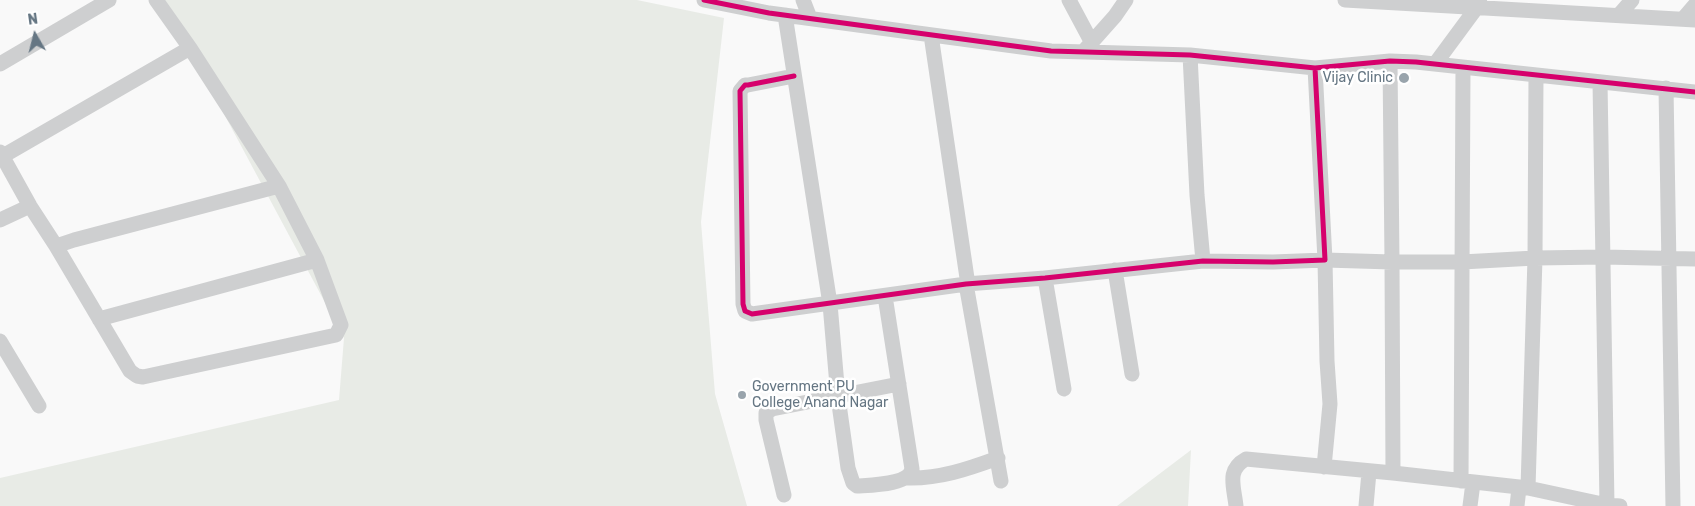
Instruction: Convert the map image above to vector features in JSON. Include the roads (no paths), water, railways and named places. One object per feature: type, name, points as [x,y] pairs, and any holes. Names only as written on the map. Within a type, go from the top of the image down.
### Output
[{"type":"street","points":[[0,64],[109,0]]},
{"type":"street","points":[[156,0],[190,48],[279,186],[317,260],[342,325],[336,335],[143,377],[137,376],[130,371],[56,246],[30,206],[1,154],[190,48]]},
{"type":"street","points":[[704,0],[785,15],[1051,51],[1087,48],[1190,55],[1315,68],[1390,61],[1435,64],[1695,92]]},
{"type":"street","points":[[804,0],[810,18]]},
{"type":"street","points":[[1069,0],[1087,48]]},
{"type":"street","points":[[1087,48],[1126,0]]},
{"type":"street","points":[[1345,0],[1479,4],[1689,19],[1695,5]]},
{"type":"street","points":[[1619,15],[1632,0]]},
{"type":"street","points":[[1435,64],[1479,4]]},
{"type":"street","points":[[785,15],[830,304],[838,397],[848,468],[853,483],[857,486],[868,486],[907,478],[956,473],[998,458]]},
{"type":"street","points":[[931,35],[967,278],[966,284],[1001,481]]},
{"type":"street","points":[[1190,55],[1203,261]]},
{"type":"street","points":[[1390,61],[1393,474]]},
{"type":"street","points":[[1463,67],[1462,262],[1467,482],[1470,506]]},
{"type":"street","points":[[1315,68],[1325,260],[1326,360],[1330,404],[1324,467]]},
{"type":"street","points":[[1518,506],[1524,488],[1535,258],[1536,75]]},
{"type":"street","points":[[794,76],[745,86],[740,91],[743,304],[745,311],[752,314],[966,284],[1045,278],[1203,261],[1462,262],[1604,257],[1695,259]]},
{"type":"street","points":[[1236,506],[1232,473],[1235,467],[1246,459],[1524,488],[1613,505],[1600,82]]},
{"type":"street","points":[[1666,88],[1673,506]]},
{"type":"street","points":[[56,246],[279,186]]},
{"type":"street","points":[[0,220],[30,206]]},
{"type":"street","points":[[99,319],[317,260]]},
{"type":"street","points":[[1115,270],[1132,374]]},
{"type":"street","points":[[1045,278],[1064,389]]},
{"type":"street","points":[[885,296],[912,469],[911,474],[907,478]]},
{"type":"street","points":[[0,341],[39,406]]},
{"type":"street","points":[[784,495],[766,420],[766,412],[772,409],[900,384]]},
{"type":"street","points":[[1366,506],[1369,472]]},
{"type":"place","name":"Vijay Clinic","points":[[1404,78]]},
{"type":"place","name":"Government PU College Anand Nagar","points":[[742,395]]}]
